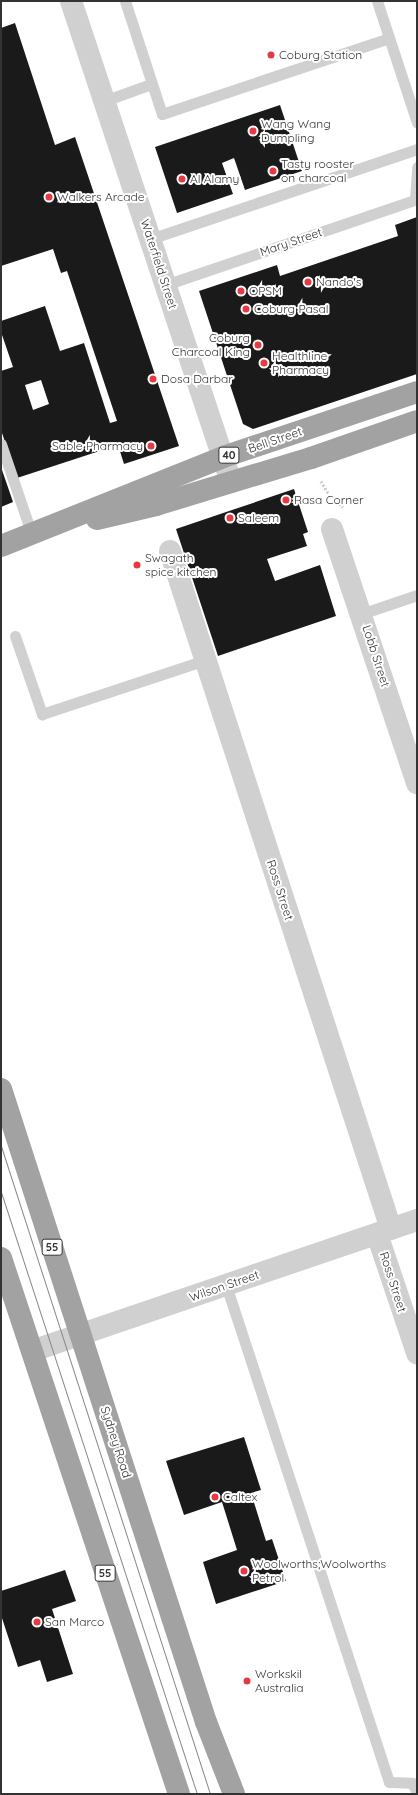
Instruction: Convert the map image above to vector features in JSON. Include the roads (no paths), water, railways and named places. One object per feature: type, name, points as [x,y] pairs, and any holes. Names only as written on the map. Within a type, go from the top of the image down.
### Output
[{"type":"highway","name":"Bell Street","points":[[1,546],[39,533],[223,457],[417,392]]},
{"type":"highway","name":"Bell Street","points":[[39,533],[156,505],[311,458],[417,421]]},
{"type":"highway","name":"Sydney Road","points":[[1,1089],[206,1722],[234,1794]]},
{"type":"highway","name":"55","points":[[1,1258],[179,1794]]},
{"type":"street","name":"Waterfield Street","points":[[71,1],[231,482]]},
{"type":"street","name":"Lobb Street","points":[[332,530],[417,783]]},
{"type":"street","name":"Ross Street","points":[[170,552],[384,1231],[417,1353]]},
{"type":"street","name":"Wilson Street","points":[[32,1352],[417,1220]]},
{"type":"lane","points":[[125,1],[162,114],[389,38]]},
{"type":"lane","points":[[377,1],[417,123]]},
{"type":"lane","points":[[104,101],[152,84]]},
{"type":"lane","points":[[150,239],[417,149]]},
{"type":"lane","points":[[416,199],[417,167]]},
{"type":"lane","name":"Mary Street","points":[[166,285],[416,199]]},
{"type":"lane","points":[[1,444],[39,533]]},
{"type":"lane","points":[[361,614],[417,595]]},
{"type":"lane","points":[[15,636],[42,714],[205,660]]},
{"type":"lane","points":[[226,1285],[389,1782],[412,1782],[417,1792]]},
{"type":"tram line","points":[[1,1146],[210,1794]]},
{"type":"tram line","points":[[1,1192],[197,1794]]},
{"type":"place","name":"Coburg Station","points":[[271,55]]},
{"type":"place","name":"Wang Wang Dumpling","points":[[253,131]]},
{"type":"place","name":"Tasty rooster on charcoal","points":[[273,171]]},
{"type":"place","name":"Al Alamy","points":[[182,179]]},
{"type":"place","name":"Walkers Arcade","points":[[49,197]]},
{"type":"place","name":"Nando's","points":[[308,282]]},
{"type":"place","name":"OPSM","points":[[241,291]]},
{"type":"place","name":"Coburg Pasal","points":[[246,309]]},
{"type":"place","name":"Coburg Charcoal King","points":[[258,345]]},
{"type":"place","name":"Healthline Pharmacy","points":[[264,363]]},
{"type":"place","name":"Dosa Darbar","points":[[153,379]]},
{"type":"place","name":"Sable Pharmacy","points":[[151,446]]},
{"type":"place","name":"Rasa Corner","points":[[286,500]]},
{"type":"place","name":"Saleem","points":[[230,518]]},
{"type":"place","name":"Swagath spice kitchen","points":[[137,565]]},
{"type":"place","name":"Caltex","points":[[215,1497]]},
{"type":"place","name":"Woolworths;Woolworths Petrol","points":[[244,1571]]},
{"type":"place","name":"San Marco","points":[[37,1622]]},
{"type":"place","name":"Workskil Australia","points":[[247,1681]]}]
